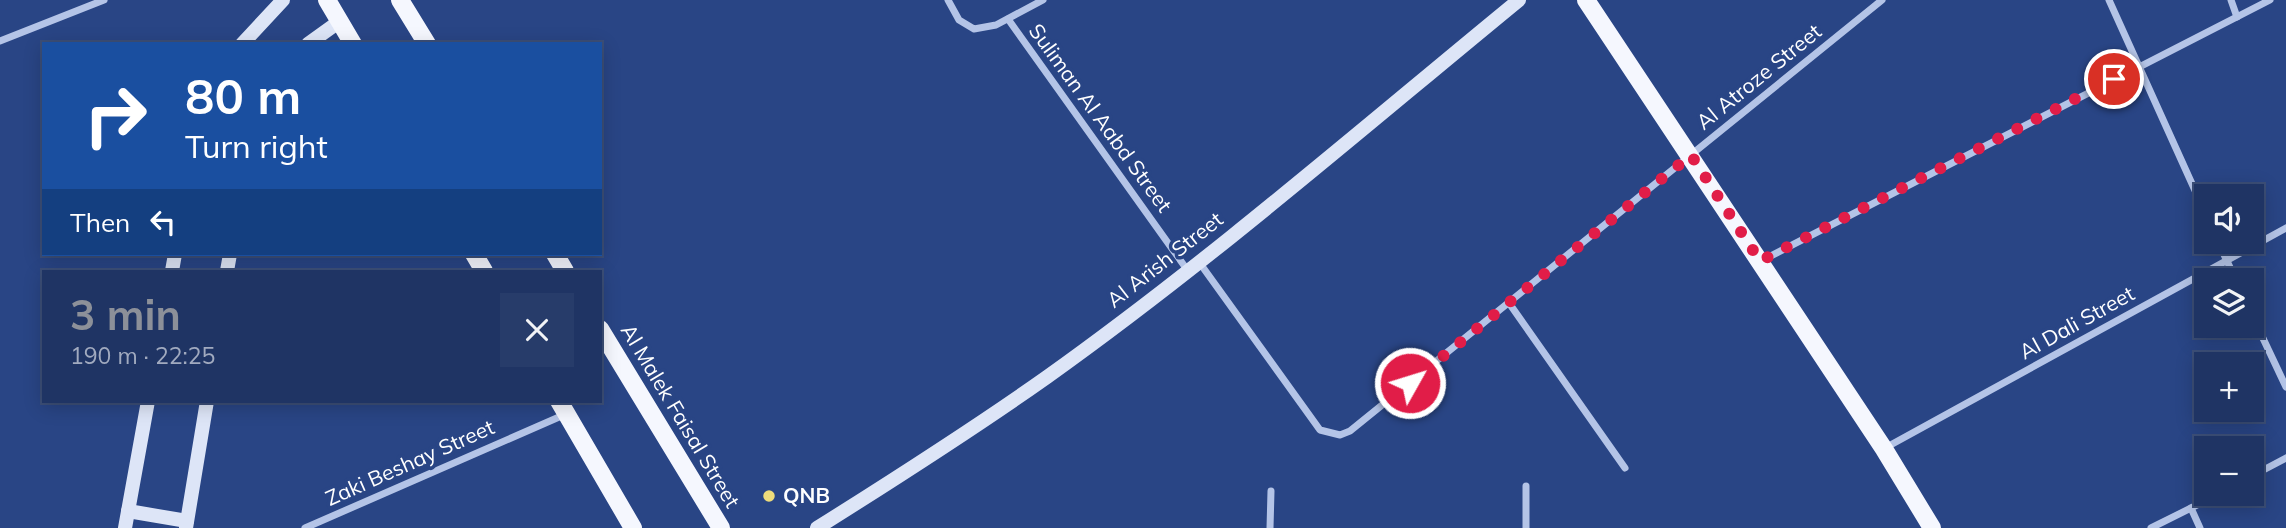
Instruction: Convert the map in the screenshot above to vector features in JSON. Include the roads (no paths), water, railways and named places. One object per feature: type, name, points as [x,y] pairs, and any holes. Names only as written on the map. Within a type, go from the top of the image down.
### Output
[{"type":"main road","points":[[327,0],[352,42]]},
{"type":"main road","points":[[400,0],[426,42]]},
{"type":"main road","points":[[1586,0],[1884,449],[1932,528]]},
{"type":"main road","name":"Al Malek Faisal Street","points":[[602,332],[722,528]]},
{"type":"main road","points":[[563,407],[633,528]]},
{"type":"street","points":[[0,41],[104,0]]},
{"type":"street","points":[[244,42],[283,0]]},
{"type":"street","points":[[948,0],[959,20],[974,29],[1008,19],[1043,0]]},
{"type":"street","name":"Al Arish Street","points":[[817,528],[902,475],[1047,376],[1194,266],[1519,0]]},
{"type":"street","name":"Al Atroze Street","points":[[1312,421],[1329,435],[1350,431],[1882,0]]},
{"type":"street","points":[[2109,0],[2194,189]]},
{"type":"street","points":[[2231,0],[2237,17]]},
{"type":"street","points":[[1760,261],[2270,0]]},
{"type":"street","name":"Suliman Al Aabd Street","points":[[1008,19],[1312,421]]},
{"type":"street","points":[[311,42],[340,21]]},
{"type":"street","name":"Al Dali Street","points":[[1884,449],[2286,228]]},
{"type":"street","points":[[2224,254],[2230,268]]},
{"type":"street","points":[[1508,303],[1625,468]]},
{"type":"street","points":[[2263,338],[2286,387]]},
{"type":"street","points":[[125,528],[148,403]]},
{"type":"street","points":[[128,511],[187,524],[206,403]]},
{"type":"street","name":"Zaki Beshay Street","points":[[306,528],[563,407]]},
{"type":"street","points":[[2264,470],[2286,458]]},
{"type":"street","points":[[1526,486],[1526,528]]},
{"type":"street","points":[[1270,528],[1271,491]]},
{"type":"street","points":[[2151,528],[2195,506]]},
{"type":"street","points":[[2191,508],[2200,528]]},
{"type":"place","name":"QNB","points":[[769,496]]}]
